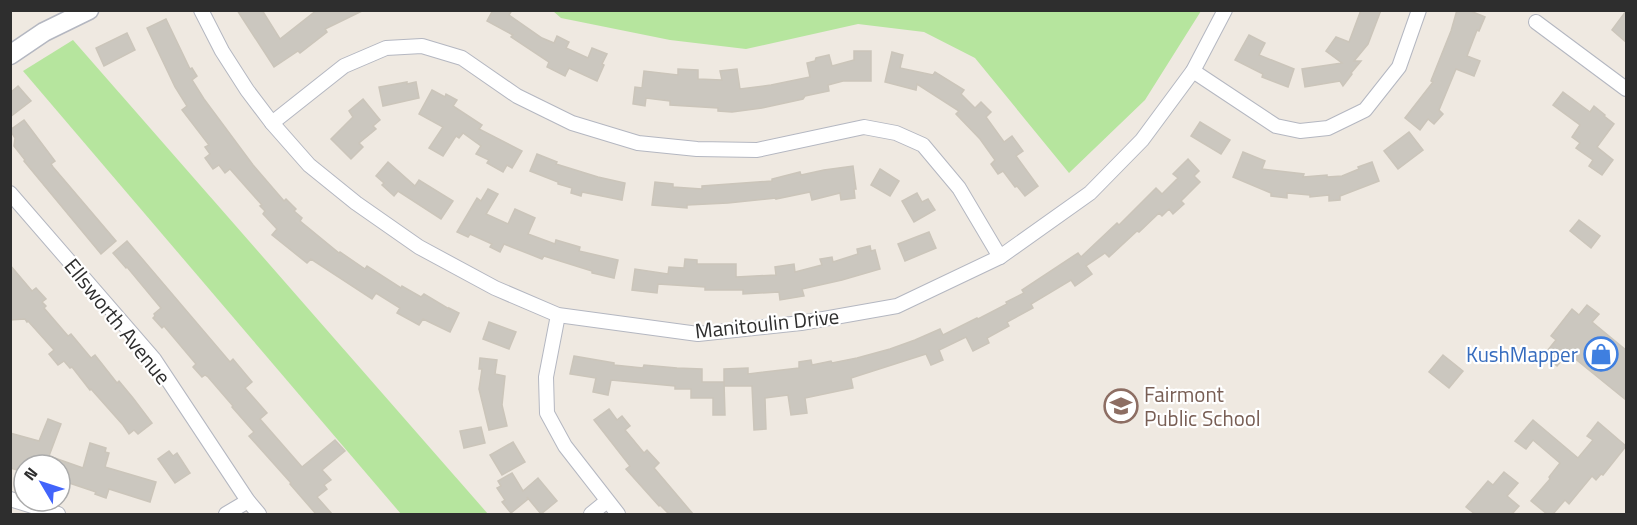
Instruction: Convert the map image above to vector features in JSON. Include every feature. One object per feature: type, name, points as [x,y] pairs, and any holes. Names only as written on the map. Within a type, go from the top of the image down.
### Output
[{"type":"street","points":[[10,55],[44,32],[89,10]]},
{"type":"street","name":"Manitoulin Drive","points":[[201,10],[222,51],[247,90],[309,165],[356,203],[419,247],[495,288],[558,315],[698,334],[801,323],[897,306],[1000,257],[1090,193],[1142,140],[1193,71],[1225,10]]},
{"type":"street","points":[[1193,71],[1276,126],[1300,131],[1328,128],[1365,110],[1399,67],[1419,10]]},
{"type":"street","points":[[1536,22],[1626,89]]},
{"type":"street","points":[[272,123],[344,66],[386,48],[422,46],[462,58],[517,96],[572,123],[638,143],[757,150],[864,127],[896,132],[923,145],[931,154],[959,188],[1000,257]]},
{"type":"street","name":"Ellsworth Avenue","points":[[10,193],[154,359],[248,501],[260,514]]},
{"type":"street","points":[[558,315],[546,377],[547,413],[565,446],[618,514]]},
{"type":"street","points":[[10,499],[58,514]]},
{"type":"street","points":[[226,514],[248,501]]},
{"type":"street","points":[[591,514],[607,501]]},
{"type":"green space","points":[[553,11],[1201,11],[1145,100],[1069,173],[975,58],[924,32],[858,24],[746,49],[670,40],[561,18]]},
{"type":"green space","points":[[73,40],[488,514],[401,514],[23,71]]},
{"type":"building","points":[[237,10],[262,10],[280,39],[317,10],[364,10],[325,29],[327,32],[300,53],[298,51],[274,67]]},
{"type":"building","points":[[493,10],[512,10],[509,15],[542,38],[554,43],[557,36],[569,42],[566,48],[588,58],[592,48],[607,54],[597,81],[569,68],[565,76],[547,67],[549,62],[511,37],[513,35],[487,21]]},
{"type":"building","points":[[1361,10],[1381,10],[1368,44],[1354,61],[1361,61],[1352,74],[1343,86],[1340,81],[1305,87],[1302,69],[1342,63],[1326,51],[1336,37],[1349,42]]},
{"type":"building","points":[[1457,10],[1468,10],[1485,17],[1479,31],[1477,30],[1467,56],[1480,61],[1474,76],[1456,69],[1439,110],[1443,114],[1434,124],[1428,119],[1420,130],[1405,118],[1433,82],[1431,81]]},
{"type":"building","points":[[1626,11],[1626,42],[1612,30]]},
{"type":"building","points":[[166,19],[190,69],[192,68],[197,76],[192,80],[204,99],[253,165],[284,201],[286,199],[296,209],[294,211],[302,218],[300,221],[339,253],[365,269],[367,266],[401,288],[402,286],[421,297],[424,294],[459,313],[450,332],[423,319],[419,325],[397,313],[400,308],[376,293],[372,299],[311,259],[307,263],[272,235],[277,229],[263,214],[265,211],[260,206],[262,205],[230,169],[225,173],[219,165],[213,169],[205,158],[210,154],[205,147],[209,145],[182,110],[187,106],[175,87],[147,28]]},
{"type":"building","points":[[127,33],[135,50],[104,66],[96,48]]},
{"type":"building","points":[[1249,35],[1265,43],[1259,55],[1294,69],[1288,87],[1262,77],[1263,74],[1235,60]]},
{"type":"building","points":[[854,51],[871,51],[871,81],[843,81],[828,85],[829,91],[805,96],[803,99],[732,112],[718,111],[718,108],[670,105],[670,101],[646,98],[645,106],[633,104],[635,87],[642,88],[644,71],[678,75],[678,69],[698,70],[698,79],[722,80],[720,71],[737,69],[740,89],[810,77],[807,63],[829,55],[832,66],[854,60]]},
{"type":"building","points":[[892,52],[903,55],[900,68],[933,75],[935,72],[964,90],[961,94],[975,108],[981,102],[991,112],[986,117],[1004,142],[1012,136],[1023,151],[1016,156],[1038,186],[1025,196],[1003,171],[998,174],[991,164],[995,160],[980,139],[956,114],[959,111],[917,84],[916,90],[885,82]]},
{"type":"building","points":[[407,82],[407,84],[416,82],[419,98],[383,106],[379,87]]},
{"type":"building","points":[[18,86],[31,101],[10,117],[10,93]]},
{"type":"building","points":[[432,90],[457,100],[453,106],[482,125],[479,129],[522,151],[512,168],[507,165],[503,172],[487,163],[489,160],[476,154],[481,146],[463,133],[459,138],[456,136],[443,156],[429,148],[443,127],[419,114]]},
{"type":"building","points":[[1563,92],[1590,112],[1594,106],[1614,124],[1597,147],[1613,160],[1602,175],[1589,166],[1593,160],[1576,148],[1580,143],[1572,137],[1580,125],[1553,105]]},
{"type":"building","points":[[363,99],[380,120],[373,126],[376,129],[359,143],[363,147],[351,159],[331,139],[353,117],[349,111]]},
{"type":"building","points":[[24,120],[55,161],[51,164],[53,167],[116,241],[101,254],[14,146],[15,138],[10,130]]},
{"type":"building","points":[[1200,122],[1230,140],[1221,154],[1191,136]]},
{"type":"building","points":[[1409,132],[1423,150],[1398,169],[1384,151]]},
{"type":"building","points":[[1243,152],[1265,161],[1262,169],[1304,174],[1303,177],[1342,176],[1372,162],[1379,181],[1340,196],[1340,200],[1329,201],[1329,195],[1310,197],[1310,195],[1287,193],[1287,198],[1271,196],[1271,193],[1233,177]]},
{"type":"building","points":[[537,154],[557,162],[556,164],[625,183],[622,200],[582,192],[581,196],[571,193],[572,188],[530,171]]},
{"type":"building","points":[[1188,159],[1199,171],[1194,176],[1200,182],[1181,201],[1184,204],[1173,214],[1169,209],[1162,216],[1159,213],[1109,257],[1105,253],[1086,266],[1092,274],[1075,286],[1071,280],[1031,304],[1033,308],[1007,322],[1009,326],[987,338],[989,343],[973,351],[966,337],[939,350],[943,360],[931,365],[926,354],[851,378],[853,388],[805,398],[807,413],[791,415],[788,395],[765,398],[766,429],[754,430],[752,386],[724,386],[724,369],[748,368],[748,374],[799,368],[799,362],[811,360],[812,365],[831,361],[832,363],[890,349],[940,329],[943,335],[978,319],[1024,293],[1022,290],[1078,253],[1081,257],[1117,223],[1119,225],[1156,188],[1162,194],[1178,178],[1173,174]]},
{"type":"building","points":[[388,162],[415,186],[419,180],[453,201],[441,219],[398,191],[394,196],[382,185],[384,183],[376,176]]},
{"type":"building","points":[[853,166],[855,198],[841,200],[840,193],[812,200],[810,192],[776,199],[687,205],[687,208],[652,205],[655,182],[673,184],[673,187],[702,189],[702,186],[772,181],[772,179],[800,172],[801,175]]},
{"type":"building","points":[[880,169],[899,181],[890,196],[871,185]]},
{"type":"building","points":[[488,189],[498,194],[486,214],[508,224],[515,209],[535,218],[528,234],[555,244],[556,240],[580,247],[579,251],[618,260],[614,278],[592,273],[592,271],[544,256],[542,259],[504,244],[500,252],[490,247],[492,244],[470,234],[468,237],[457,232],[477,198],[481,201]]},
{"type":"building","points":[[917,193],[922,202],[928,199],[935,210],[914,222],[902,201]]},
{"type":"building","points":[[1579,220],[1600,236],[1591,248],[1570,231]]},
{"type":"building","points":[[929,232],[936,248],[905,261],[898,244]]},
{"type":"building","points":[[127,241],[230,362],[233,359],[252,382],[245,388],[267,413],[260,419],[302,467],[335,440],[345,451],[322,470],[331,480],[324,485],[327,489],[317,497],[332,514],[316,514],[249,436],[254,432],[233,406],[208,377],[205,375],[202,377],[193,367],[196,364],[164,326],[162,328],[153,318],[161,308],[113,253]]},
{"type":"building","points":[[870,246],[871,251],[875,250],[880,269],[802,289],[804,296],[780,300],[779,292],[743,294],[743,290],[705,290],[705,287],[658,284],[657,293],[632,290],[635,269],[668,274],[669,267],[684,268],[685,259],[697,260],[697,264],[736,264],[736,277],[776,275],[775,267],[794,264],[795,272],[822,265],[820,259],[832,257],[833,262],[858,254],[857,249]]},
{"type":"building","points":[[10,265],[32,291],[36,288],[46,299],[42,302],[46,306],[44,308],[68,336],[71,334],[91,358],[95,355],[152,423],[138,434],[134,430],[129,434],[72,367],[70,368],[64,361],[58,365],[49,354],[54,350],[28,321],[25,319],[10,320]]},
{"type":"building","points":[[1587,305],[1599,314],[1592,322],[1626,350],[1626,400],[1568,353],[1557,366],[1544,355],[1556,340],[1551,336],[1572,309],[1579,315]]},
{"type":"building","points":[[489,322],[516,332],[509,349],[483,339]]},
{"type":"building","points":[[1443,355],[1463,371],[1449,388],[1429,372]]},
{"type":"building","points":[[574,356],[614,363],[614,365],[643,368],[644,365],[702,369],[702,382],[724,382],[725,415],[713,415],[713,398],[691,398],[691,389],[675,389],[675,386],[611,380],[608,395],[593,392],[596,378],[570,374]]},
{"type":"building","points":[[480,358],[497,360],[495,374],[505,376],[502,405],[507,426],[489,430],[479,389],[482,369],[479,369]]},
{"type":"building","points":[[609,409],[617,420],[622,416],[630,426],[625,430],[644,453],[647,450],[659,463],[654,468],[693,514],[669,514],[626,469],[630,466],[594,420]]},
{"type":"building","points":[[48,419],[61,424],[50,453],[12,453],[12,469],[10,468],[10,433],[39,441]]},
{"type":"building","points":[[1533,420],[1578,458],[1593,440],[1587,436],[1598,422],[1626,446],[1603,475],[1601,474],[1596,480],[1592,476],[1569,504],[1565,500],[1553,514],[1547,514],[1531,501],[1560,463],[1533,440],[1526,449],[1515,441]]},
{"type":"building","points":[[481,427],[485,443],[464,448],[460,431]]},
{"type":"building","points":[[513,442],[525,462],[502,475],[490,455]]},
{"type":"building","points":[[90,443],[106,448],[105,452],[109,453],[105,467],[156,482],[150,502],[109,489],[106,498],[95,494],[96,492],[72,484],[72,464],[83,468]]},
{"type":"building","points":[[169,451],[173,456],[177,453],[190,473],[175,483],[158,459]]},
{"type":"building","points":[[1504,472],[1518,483],[1507,496],[1519,506],[1512,514],[1475,514],[1466,507],[1488,481],[1493,485]]},
{"type":"building","points":[[512,473],[523,491],[538,478],[557,501],[541,514],[527,497],[528,499],[511,513],[502,502],[505,500],[497,488],[501,486],[498,481]]},
{"type":"place","name":"KushMapper","points":[[1601,354]]},
{"type":"place","name":"Fairmont Public School","points":[[1121,406]]}]
